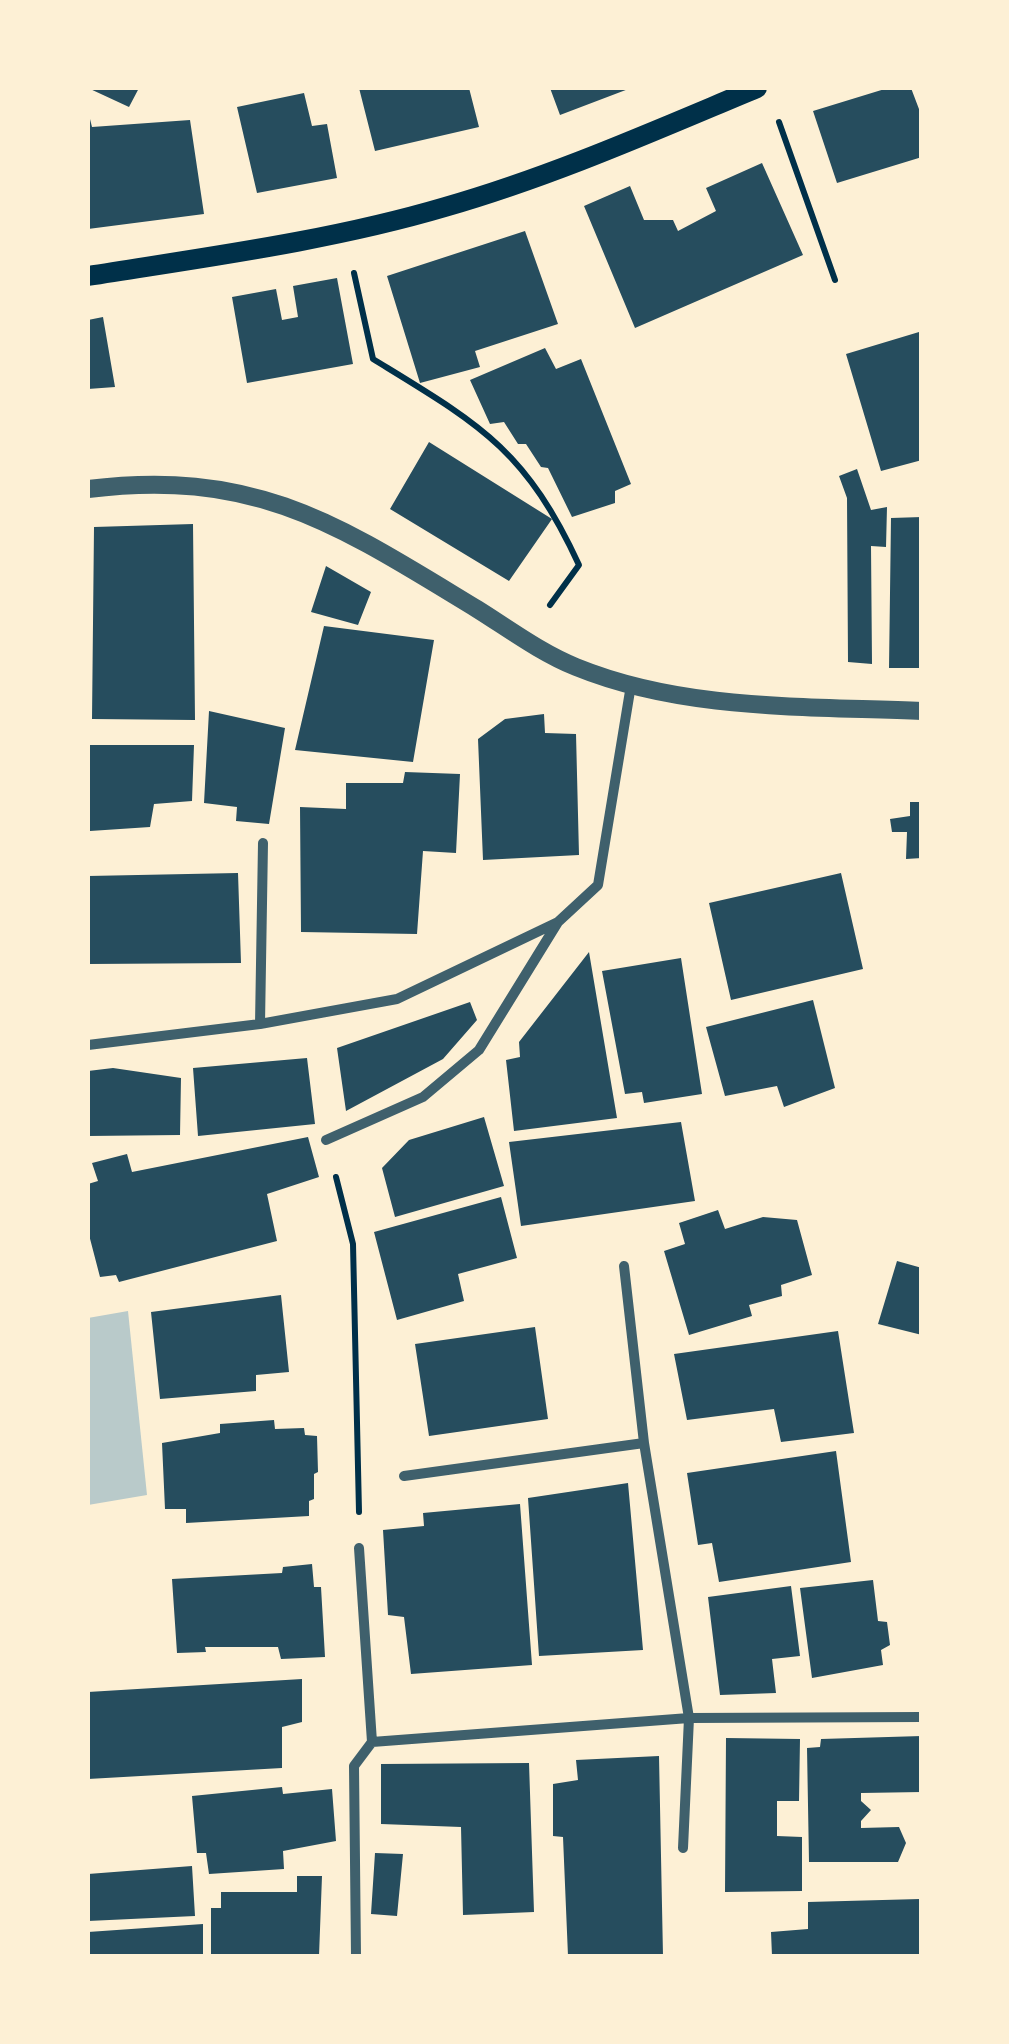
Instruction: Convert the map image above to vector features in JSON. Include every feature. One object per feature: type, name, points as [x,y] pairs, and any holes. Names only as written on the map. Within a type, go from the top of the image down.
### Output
[{"type":"main road","points":[[88,276],[442,208],[542,176],[757,88]]},
{"type":"street","points":[[88,489],[215,490],[287,504],[361,538],[571,665],[631,685],[717,700],[922,711]]},
{"type":"street","points":[[326,1140],[422,1097],[479,1050],[558,922],[598,885],[631,685]]},
{"type":"street","points":[[260,1024],[263,843]]},
{"type":"street","points":[[88,1046],[260,1024],[396,999],[558,922]]},
{"type":"street","points":[[624,1266],[644,1443],[689,1718],[683,1848]]},
{"type":"street","points":[[404,1476],[644,1443]]},
{"type":"street","points":[[356,1956],[354,1766],[372,1742],[359,1548]]},
{"type":"street","points":[[372,1742],[689,1718],[922,1717]]},
{"type":"path","points":[[773,105],[835,280]]},
{"type":"path","points":[[344,229],[373,360],[472,421],[522,465],[553,508],[579,565],[525,638]]},
{"type":"path","points":[[326,1140],[353,1244],[359,1548]]},
{"type":"shaded area","points":[[128,1311],[147,1495],[88,1505],[88,1318]]},
{"type":"building","points":[[88,88],[139,88],[129,107]]},
{"type":"building","points":[[359,88],[469,88],[479,127],[375,151]]},
{"type":"building","points":[[550,88],[631,88],[560,115]]},
{"type":"building","points":[[888,88],[911,88],[922,117],[922,157],[837,183],[813,111]]},
{"type":"building","points":[[304,93],[312,126],[327,124],[337,178],[257,193],[237,107]]},
{"type":"building","points":[[88,111],[92,127],[190,120],[204,214],[88,229]]},
{"type":"building","points":[[762,163],[803,255],[635,328],[584,206],[630,186],[644,220],[673,220],[678,231],[716,211],[706,188]]},
{"type":"building","points":[[525,231],[558,324],[475,351],[480,367],[420,383],[387,276]]},
{"type":"building","points":[[337,278],[353,364],[247,383],[232,297],[276,289],[282,320],[298,317],[293,286]]},
{"type":"building","points":[[103,317],[115,387],[88,389],[88,320]]},
{"type":"building","points":[[919,332],[922,460],[881,471],[846,354]]},
{"type":"building","points":[[545,348],[556,369],[581,359],[631,484],[615,491],[615,503],[572,517],[548,468],[541,467],[526,444],[518,444],[504,422],[490,424],[470,380]]},
{"type":"building","points":[[429,442],[552,519],[509,581],[390,509]]},
{"type":"building","points":[[857,469],[871,510],[887,507],[886,547],[871,546],[872,664],[848,662],[847,498],[839,476]]},
{"type":"building","points":[[922,517],[922,668],[889,668],[891,518]]},
{"type":"building","points":[[193,524],[195,720],[92,719],[94,527]]},
{"type":"building","points":[[326,566],[371,592],[358,625],[311,612]]},
{"type":"building","points":[[324,626],[434,640],[413,762],[295,750]]},
{"type":"building","points":[[209,711],[285,728],[269,824],[236,821],[237,807],[204,803]]},
{"type":"building","points":[[544,714],[545,733],[576,734],[579,855],[483,860],[478,739],[505,719]]},
{"type":"building","points":[[88,745],[194,745],[192,801],[154,804],[150,827],[90,831]]},
{"type":"building","points":[[405,772],[460,774],[456,853],[423,851],[417,934],[301,932],[300,807],[346,809],[346,783],[403,783]]},
{"type":"building","points":[[910,802],[922,802],[922,858],[906,859],[907,832],[892,832],[890,819],[910,816]]},
{"type":"building","points":[[238,873],[241,963],[88,964],[88,876]]},
{"type":"building","points":[[841,873],[863,969],[731,1000],[709,903]]},
{"type":"building","points":[[589,952],[617,1118],[514,1131],[506,1060],[520,1057],[519,1042]]},
{"type":"building","points":[[681,958],[702,1094],[644,1103],[642,1092],[625,1094],[602,971]]},
{"type":"building","points":[[813,1000],[835,1088],[784,1107],[777,1086],[725,1096],[706,1027]]},
{"type":"building","points":[[470,1002],[477,1020],[443,1059],[346,1111],[337,1048]]},
{"type":"building","points":[[307,1058],[315,1124],[198,1136],[193,1068]]},
{"type":"building","points":[[113,1068],[181,1078],[180,1135],[88,1136],[88,1071]]},
{"type":"building","points":[[484,1117],[504,1186],[395,1217],[382,1168],[409,1140]]},
{"type":"building","points":[[681,1122],[695,1201],[521,1226],[509,1142]]},
{"type":"building","points":[[308,1137],[319,1177],[267,1194],[277,1241],[119,1282],[116,1275],[100,1277],[88,1231],[88,1184],[98,1181],[92,1163],[127,1154],[132,1172]]},
{"type":"building","points":[[501,1197],[517,1258],[458,1274],[464,1301],[397,1320],[374,1232]]},
{"type":"building","points":[[718,1210],[725,1229],[763,1217],[797,1220],[812,1275],[781,1285],[782,1296],[749,1305],[752,1316],[689,1335],[664,1251],[685,1244],[679,1223]]},
{"type":"building","points":[[897,1261],[922,1268],[922,1335],[878,1324]]},
{"type":"building","points":[[281,1295],[289,1372],[256,1375],[256,1391],[160,1399],[151,1312]]},
{"type":"building","points":[[535,1327],[548,1419],[429,1436],[415,1344]]},
{"type":"building","points":[[838,1331],[854,1433],[781,1442],[774,1409],[687,1420],[674,1354]]},
{"type":"building","points":[[274,1420],[275,1429],[304,1428],[305,1435],[317,1436],[318,1472],[314,1474],[309,1516],[186,1523],[186,1509],[165,1509],[162,1443],[220,1433],[220,1424]]},
{"type":"building","points":[[836,1451],[851,1562],[719,1582],[712,1543],[698,1545],[687,1473]]},
{"type":"building","points":[[628,1483],[643,1650],[539,1656],[528,1498]]},
{"type":"building","points":[[520,1504],[532,1665],[411,1674],[404,1617],[388,1615],[383,1530],[424,1526],[423,1513]]},
{"type":"building","points":[[312,1564],[314,1587],[321,1587],[325,1657],[281,1659],[278,1647],[205,1647],[206,1652],[177,1653],[172,1579],[282,1573],[283,1567]]},
{"type":"building","points":[[873,1580],[878,1621],[887,1622],[890,1645],[881,1650],[883,1665],[812,1678],[800,1588]]},
{"type":"building","points":[[791,1586],[800,1656],[772,1659],[776,1693],[720,1695],[708,1597]]},
{"type":"building","points":[[302,1679],[302,1722],[282,1727],[282,1768],[88,1779],[88,1692]]},
{"type":"building","points":[[922,1736],[922,1792],[861,1793],[861,1801],[871,1810],[861,1821],[861,1828],[899,1827],[906,1843],[898,1862],[809,1862],[807,1748],[820,1747],[821,1739]]},
{"type":"building","points":[[726,1738],[800,1739],[799,1801],[777,1801],[777,1836],[802,1837],[802,1891],[725,1892]]},
{"type":"building","points":[[659,1756],[663,1956],[568,1956],[563,1837],[553,1836],[553,1784],[578,1780],[576,1760]]},
{"type":"building","points":[[529,1763],[534,1912],[463,1915],[461,1827],[381,1824],[381,1764]]},
{"type":"building","points":[[282,1787],[283,1794],[332,1789],[336,1841],[283,1851],[284,1869],[209,1874],[206,1853],[197,1853],[192,1796]]},
{"type":"building","points":[[375,1853],[403,1854],[397,1916],[371,1914]]},
{"type":"building","points":[[192,1866],[195,1916],[88,1921],[88,1874]]},
{"type":"building","points":[[297,1876],[322,1876],[319,1956],[211,1956],[211,1908],[221,1908],[221,1892],[297,1892]]},
{"type":"building","points":[[920,1899],[922,1956],[772,1956],[771,1932],[808,1929],[808,1902]]},
{"type":"building","points":[[203,1924],[203,1956],[88,1956],[88,1932]]}]
